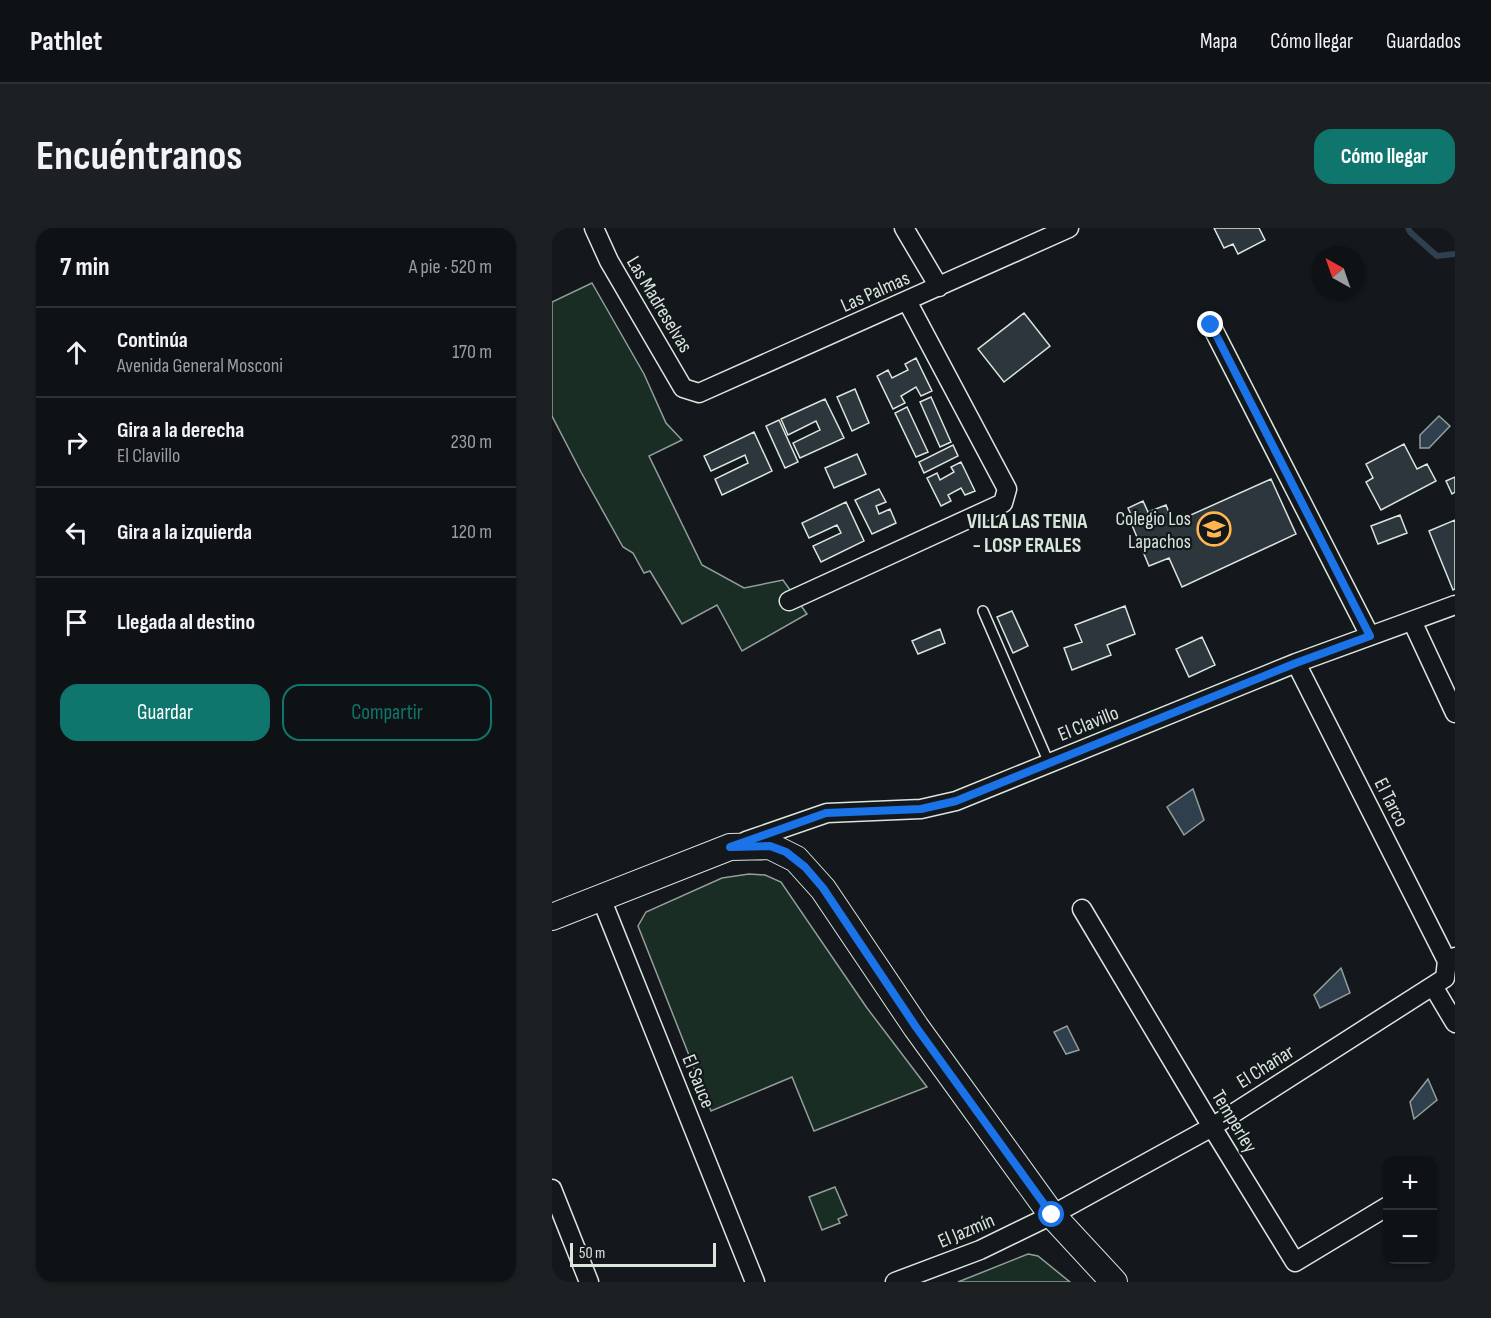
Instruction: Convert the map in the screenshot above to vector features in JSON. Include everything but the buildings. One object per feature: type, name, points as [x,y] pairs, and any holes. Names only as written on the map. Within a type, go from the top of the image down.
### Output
[{"type":"main road","points":[[552,916],[730,847],[770,846],[786,852],[805,867],[823,888],[922,1036],[1052,1215],[1114,1282]]},
{"type":"street","name":"Las Madreselvas","points":[[594,228],[609,261],[683,388],[699,393]]},
{"type":"street","points":[[904,228],[939,287]]},
{"type":"street","name":"Las Palmas","points":[[699,393],[1069,228]]},
{"type":"street","points":[[789,601],[1003,503],[1008,489],[907,301]]},
{"type":"street","points":[[1211,325],[1370,636]]},
{"type":"street","name":"El Clavillo","points":[[730,847],[826,813],[921,809],[956,801],[1296,663],[1455,606]]},
{"type":"street","points":[[1412,621],[1455,713]]},
{"type":"street","name":"El Tarco","points":[[1296,663],[1451,959]]},
{"type":"street","name":"El Sauce","points":[[601,898],[755,1282]]},
{"type":"street","name":"Temperley","points":[[1082,909],[1295,1262],[1383,1209]]},
{"type":"street","name":"El Chañar","points":[[1052,1215],[1212,1127],[1433,986],[1445,978],[1451,959]]},
{"type":"street","points":[[1433,986],[1455,1023]]},
{"type":"street","points":[[552,1189],[589,1282]]},
{"type":"street","name":"El Jazmín","points":[[895,1282],[980,1250],[1052,1215]]},
{"type":"lane","points":[[983,611],[1049,763]]},
{"type":"green space","points":[[592,283],[644,374],[666,423],[682,440],[649,456],[702,565],[744,588],[783,580],[807,614],[742,651],[717,605],[682,624],[650,571],[644,573],[633,553],[623,547],[552,416],[552,302]]},
{"type":"green space","points":[[749,874],[765,875],[781,882],[867,1008],[927,1087],[814,1131],[792,1077],[711,1111],[638,926],[646,912],[722,878]]},
{"type":"green space","points":[[835,1187],[847,1215],[838,1219],[840,1223],[822,1230],[809,1197]]},
{"type":"green space","points":[[1028,1254],[1038,1256],[1070,1282],[958,1282]]},
{"type":"water","points":[[1439,416],[1450,426],[1429,448],[1420,448],[1420,435]]},
{"type":"water","points":[[1193,789],[1204,820],[1184,835],[1167,807]]},
{"type":"water","points":[[1341,968],[1350,993],[1320,1008],[1314,995]]},
{"type":"water","points":[[1067,1026],[1079,1050],[1066,1054],[1054,1032]]},
{"type":"water","points":[[1428,1079],[1437,1100],[1414,1119],[1410,1102]]},
{"type":"waterway","points":[[1408,228],[1437,256],[1455,254]]},
{"type":"place","name":"Colegio Los Lapachos","points":[[1214,529]]},
{"type":"district","name":"VILLA LAS TENIA - LOSP ERALES","points":[[1027,533]]},
{"type":"route","points":[[1052,1215],[916,1027],[823,888],[805,867],[786,852],[770,846],[730,847],[826,813],[921,809],[956,801],[1296,663],[1370,636],[1211,325]]}]
